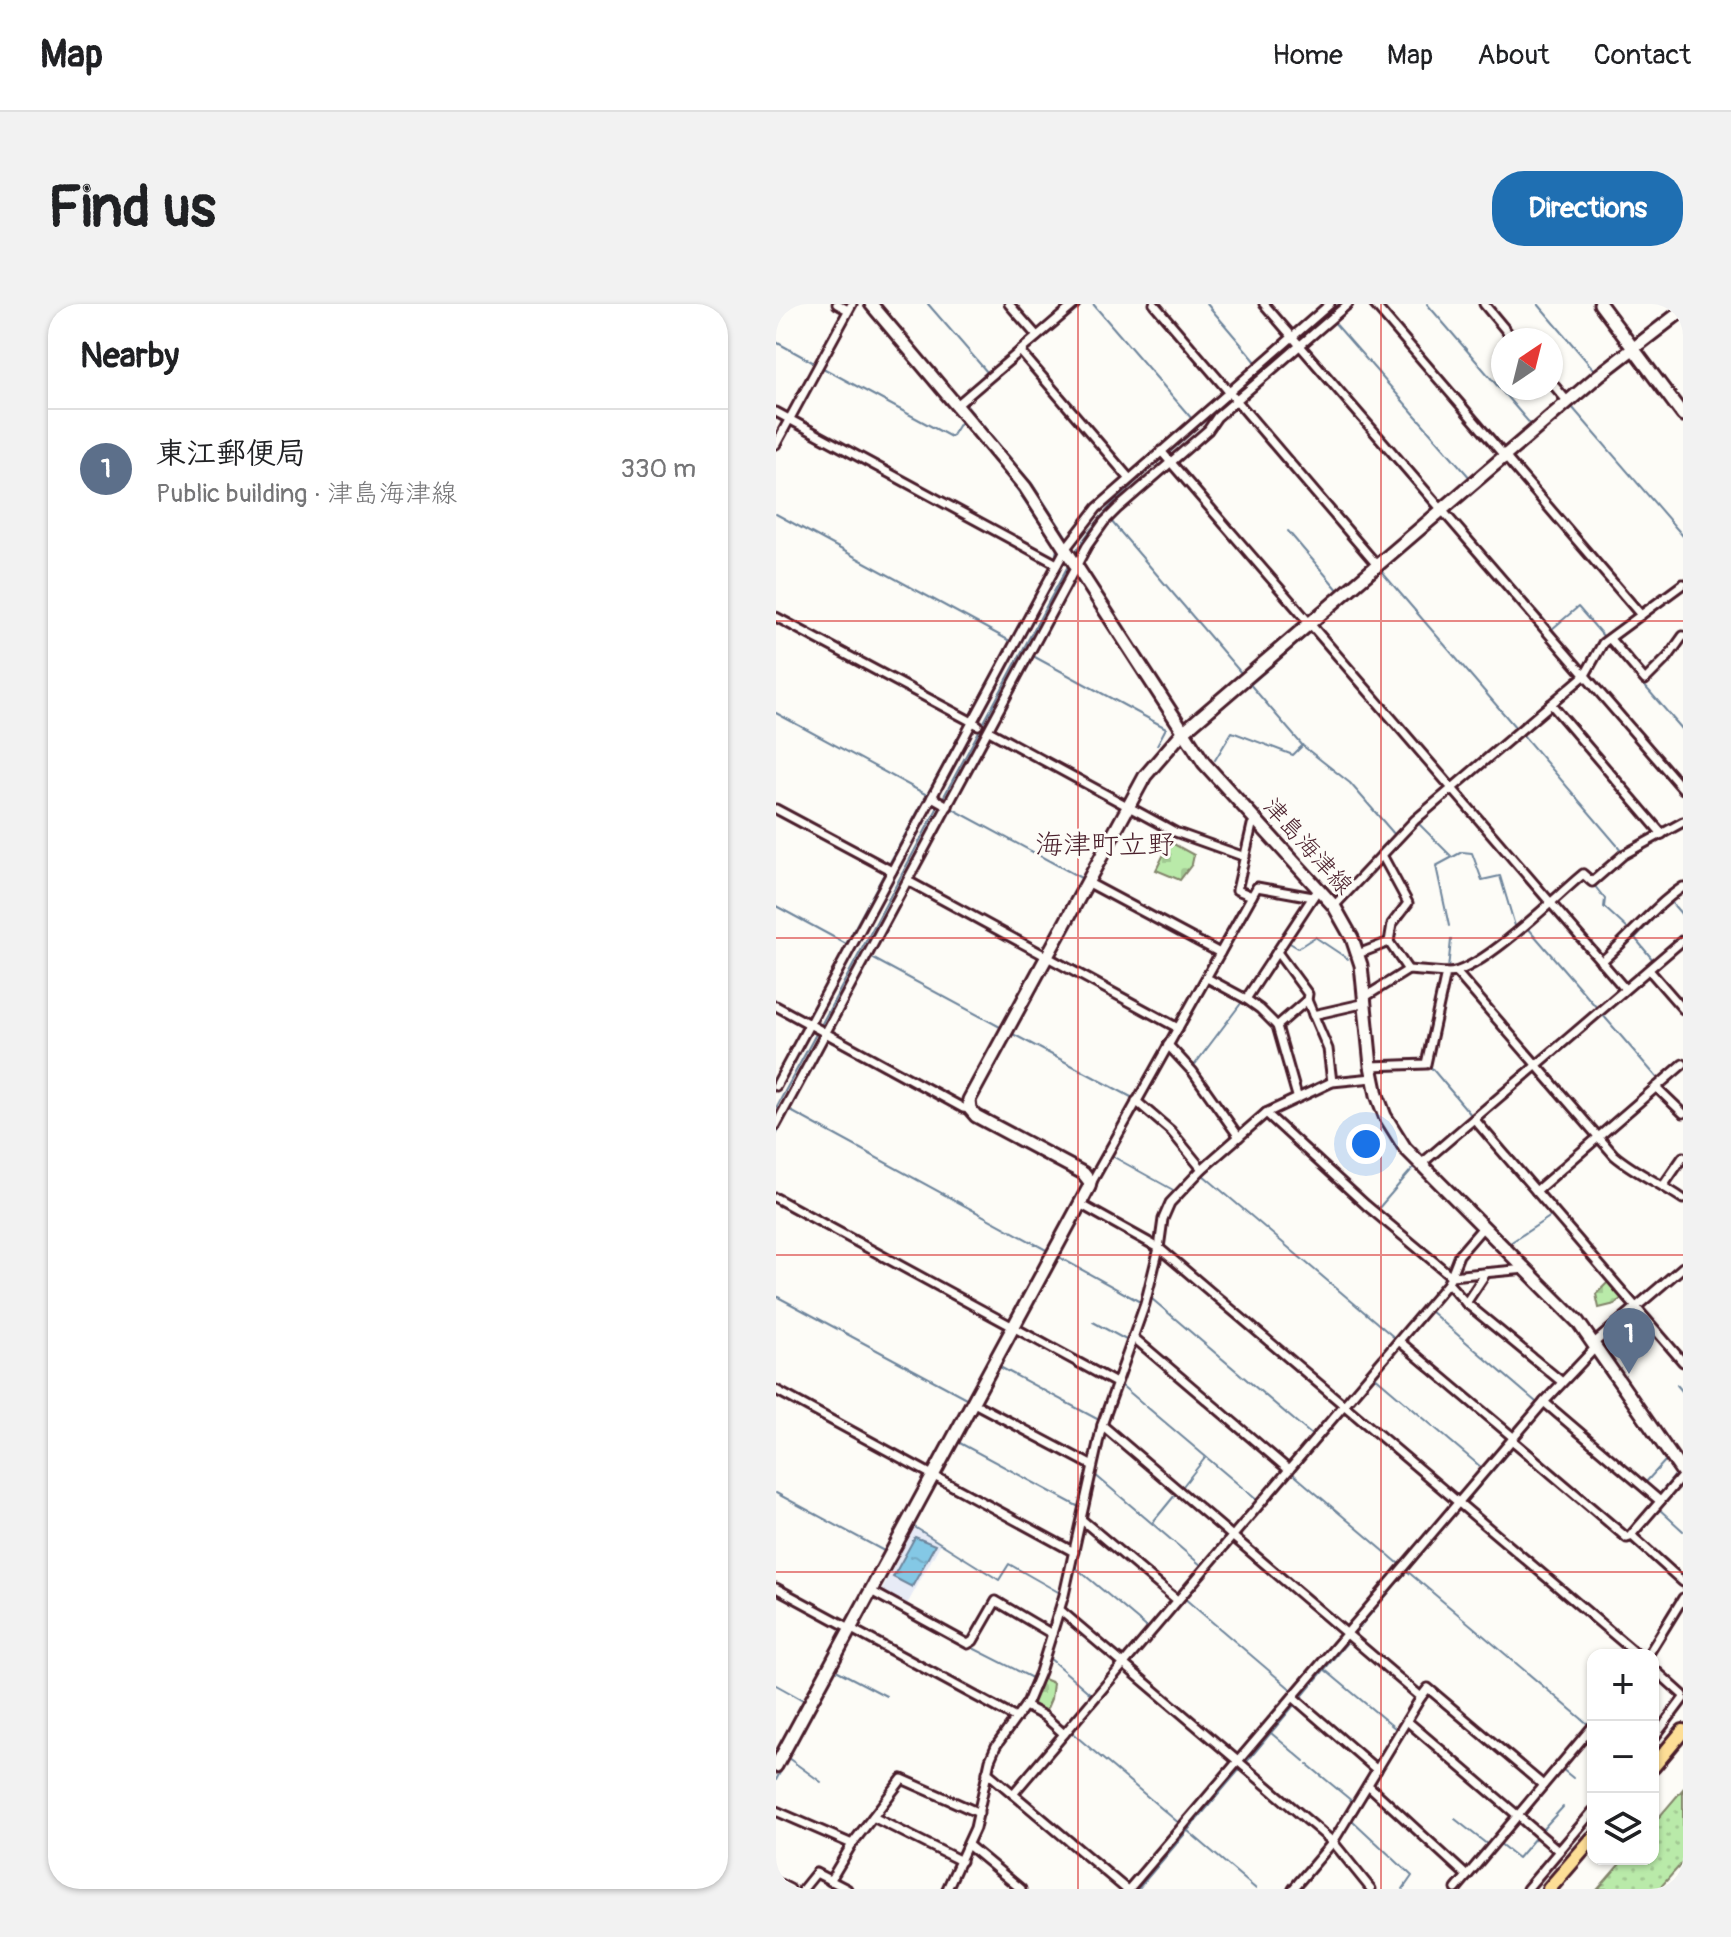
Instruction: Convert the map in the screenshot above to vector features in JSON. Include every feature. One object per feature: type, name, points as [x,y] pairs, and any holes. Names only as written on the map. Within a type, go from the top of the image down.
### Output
[{"type":"main road","points":[[1659,1760],[1683,1731]]},
{"type":"main road","points":[[1549,1889],[1587,1845]]},
{"type":"street","points":[[776,444],[850,307],[837,304]]},
{"type":"street","name":"津島海津線","points":[[871,304],[1025,487],[1204,763],[1316,893],[1334,906],[1358,954],[1366,1000],[1372,1072],[1385,1116],[1405,1148],[1578,1322],[1683,1474]]},
{"type":"street","points":[[1009,304],[1037,336]]},
{"type":"street","points":[[957,405],[1075,304]]},
{"type":"street","points":[[1154,304],[1377,565]]},
{"type":"street","points":[[1264,304],[1683,789]]},
{"type":"street","points":[[1296,341],[1330,304]]},
{"type":"street","points":[[776,1086],[975,724],[1066,548],[1097,508],[1129,478],[1233,396],[1296,341],[1348,304]]},
{"type":"street","points":[[1374,304],[1641,615]]},
{"type":"street","points":[[1484,304],[1504,328]]},
{"type":"street","points":[[1600,304],[1683,415]]},
{"type":"street","points":[[970,1109],[972,1094],[1153,763],[1182,733],[1377,565],[1631,349],[1683,310]]},
{"type":"street","points":[[1020,351],[1129,478]]},
{"type":"street","points":[[776,1125],[1076,564],[1104,522],[1208,430],[1233,396]]},
{"type":"street","points":[[1563,396],[1568,402]]},
{"type":"street","points":[[776,412],[1057,564]]},
{"type":"street","points":[[1162,452],[1625,989]]},
{"type":"street","points":[[1334,906],[1415,820],[1585,675],[1603,643],[1683,584]]},
{"type":"street","points":[[776,617],[975,724]]},
{"type":"street","points":[[1610,639],[1645,680],[1683,636]]},
{"type":"street","points":[[1551,704],[1662,834]]},
{"type":"street","points":[[989,731],[1175,832],[1245,857]]},
{"type":"street","points":[[934,798],[947,805]]},
{"type":"street","points":[[776,809],[892,871]]},
{"type":"street","points":[[1252,896],[1237,890],[1252,825],[1256,821]]},
{"type":"street","points":[[1313,1015],[1366,1000],[1408,970],[1457,973],[1488,956],[1583,874],[1592,882],[1623,855],[1683,822]]},
{"type":"street","points":[[1382,855],[1408,903],[1394,919],[1389,942],[1408,970]]},
{"type":"street","points":[[908,881],[1178,1028]]},
{"type":"street","points":[[1087,882],[1220,953]]},
{"type":"street","points":[[776,1766],[1136,1101],[1257,887],[1316,893],[1246,999]]},
{"type":"street","points":[[1601,962],[1668,897],[1683,887]]},
{"type":"street","points":[[1420,1165],[1683,940]]},
{"type":"street","points":[[1358,954],[1389,942]]},
{"type":"street","points":[[1277,952],[1308,994],[1307,1000],[1328,1049],[1332,1082]]},
{"type":"street","points":[[1649,970],[1683,1009]]},
{"type":"street","points":[[947,1889],[979,1813],[996,1746],[1025,1706],[1040,1672],[1060,1610],[1102,1425],[1145,1304],[1163,1219],[1170,1203],[1202,1169],[1266,1113],[1297,1096],[1332,1082],[1372,1072],[1426,1064],[1446,973]]},
{"type":"street","points":[[1457,973],[1614,1155],[1634,1172],[1683,1199]]},
{"type":"street","points":[[1207,978],[1246,999],[1277,1026],[1297,1096]]},
{"type":"street","points":[[1277,1026],[1307,1000]]},
{"type":"street","points":[[776,1006],[1083,1173],[1090,1182],[1089,1187]]},
{"type":"street","points":[[1168,1045],[1193,1072],[1239,1137]]},
{"type":"street","points":[[1536,1191],[1683,1064]]},
{"type":"street","points":[[1656,1087],[1683,1113]]},
{"type":"street","points":[[1136,1101],[1171,1131],[1202,1169]]},
{"type":"street","points":[[1266,1113],[1449,1279],[1466,1303],[1562,1382]]},
{"type":"street","points":[[1475,1120],[1683,1362]]},
{"type":"street","points":[[1663,1186],[1683,1157]]},
{"type":"street","points":[[776,1198],[1116,1383]]},
{"type":"street","points":[[1080,1204],[1159,1248],[1631,1649]]},
{"type":"street","points":[[1013,1794],[1399,1341],[1449,1279],[1459,1255],[1484,1226]]},
{"type":"street","points":[[987,1772],[1128,1889],[1296,1700],[1348,1633],[1544,1402],[1594,1346],[1683,1267]]},
{"type":"street","points":[[1449,1279],[1526,1269]]},
{"type":"street","points":[[1466,1303],[1486,1273]]},
{"type":"street","points":[[1133,1337],[1289,1470]]},
{"type":"street","points":[[1399,1341],[1627,1538],[1633,1536],[1683,1474]]},
{"type":"street","points":[[776,1390],[1074,1552]]},
{"type":"street","points":[[972,1402],[1091,1465]]},
{"type":"street","points":[[1544,1402],[1660,1501]]},
{"type":"street","points":[[1102,1425],[1421,1697]]},
{"type":"street","points":[[1082,1520],[1177,1600]]},
{"type":"street","points":[[1633,1536],[1683,1582]]},
{"type":"street","points":[[776,1588],[1016,1718]]},
{"type":"street","points":[[871,1591],[968,1644],[973,1641],[996,1601],[1052,1634]]},
{"type":"street","points":[[1652,1649],[1683,1598]]},
{"type":"street","points":[[1060,1610],[1333,1842],[1371,1889]]},
{"type":"street","points":[[1659,1674],[1683,1697],[1659,1731]]},
{"type":"street","points":[[1293,1889],[1333,1842],[1428,1688],[1543,1785]]},
{"type":"street","points":[[1296,1700],[1377,1770]]},
{"type":"street","points":[[1025,1706],[1044,1716],[1064,1734]]},
{"type":"street","points":[[1407,1721],[1559,1851]]},
{"type":"street","points":[[1456,1889],[1587,1733]]},
{"type":"street","points":[[830,1881],[852,1844],[902,1779],[979,1813]]},
{"type":"street","points":[[1368,1785],[1467,1876]]},
{"type":"street","points":[[776,1811],[852,1844]]},
{"type":"street","points":[[873,1817],[961,1861]]},
{"type":"street","points":[[1527,1889],[1587,1818]]},
{"type":"street","points":[[968,1845],[1021,1889]]},
{"type":"street","points":[[803,1889],[816,1873],[847,1889]]},
{"type":"street","points":[[776,1882],[790,1889]]},
{"type":"shaded area","points":[[914,1528],[941,1543],[905,1608],[880,1594]]},
{"type":"green space","points":[[1170,842],[1194,855],[1192,864],[1180,880],[1156,870]]},
{"type":"green space","points":[[1610,1280],[1623,1297],[1615,1304],[1599,1308],[1596,1294]]},
{"type":"green space","points":[[1041,1678],[1053,1683],[1045,1713],[1030,1706]]},
{"type":"green space","points":[[1683,1789],[1683,1862],[1659,1889],[1598,1889],[1619,1865],[1659,1865],[1659,1817]]},
{"type":"water","points":[[915,1537],[935,1545],[912,1587],[893,1577]]},
{"type":"waterway","points":[[928,304],[987,372],[960,397]]},
{"type":"waterway","points":[[1093,304],[1192,419]]},
{"type":"waterway","points":[[1207,304],[1256,362]]},
{"type":"waterway","points":[[1291,332],[1323,304]]},
{"type":"waterway","points":[[1298,340],[1339,304]]},
{"type":"waterway","points":[[1427,304],[1491,378]]},
{"type":"waterway","points":[[1538,304],[1595,371],[1566,396]]},
{"type":"waterway","points":[[1607,304],[1616,317]]},
{"type":"waterway","points":[[1333,321],[1471,479]]},
{"type":"waterway","points":[[1229,386],[1286,336]]},
{"type":"waterway","points":[[776,342],[816,364]]},
{"type":"waterway","points":[[1234,394],[1293,344]]},
{"type":"waterway","points":[[1299,351],[1432,507]]},
{"type":"waterway","points":[[823,368],[951,437],[961,421],[1016,488],[1057,549],[1055,559]]},
{"type":"waterway","points":[[1192,418],[1223,391]]},
{"type":"waterway","points":[[1169,453],[1229,399]]},
{"type":"waterway","points":[[1510,400],[1532,426],[1561,400]]},
{"type":"waterway","points":[[965,404],[1033,485],[1068,539]]},
{"type":"waterway","points":[[1511,459],[1572,407],[1683,536]]},
{"type":"waterway","points":[[1074,555],[1103,514],[1164,457]]},
{"type":"waterway","points":[[1507,463],[1450,512],[1552,629],[1578,607],[1604,637]]},
{"type":"waterway","points":[[776,514],[1010,641]]},
{"type":"waterway","points":[[1318,626],[1443,517]]},
{"type":"waterway","points":[[1111,521],[1242,674]]},
{"type":"waterway","points":[[1288,531],[1339,591]]},
{"type":"waterway","points":[[943,798],[1069,564]]},
{"type":"waterway","points":[[969,717],[1051,566]]},
{"type":"waterway","points":[[1381,571],[1516,728]]},
{"type":"waterway","points":[[1251,684],[1311,632]]},
{"type":"waterway","points":[[1609,645],[1683,730]]},
{"type":"waterway","points":[[993,730],[1033,656],[1166,728],[1157,745]]},
{"type":"waterway","points":[[1248,682],[1303,746],[1350,783],[1395,835],[1412,817]]},
{"type":"waterway","points":[[776,713],[927,795]]},
{"type":"waterway","points":[[888,866],[966,723]]},
{"type":"waterway","points":[[1215,760],[1232,732],[1293,755],[1302,746]]},
{"type":"waterway","points":[[1522,734],[1622,851]]},
{"type":"waterway","points":[[912,880],[989,736]]},
{"type":"waterway","points":[[820,1027],[940,803]]},
{"type":"waterway","points":[[951,808],[1083,879]]},
{"type":"waterway","points":[[1418,823],[1451,856]]},
{"type":"waterway","points":[[1449,926],[1436,866],[1462,852],[1472,853],[1482,880],[1500,876],[1515,926]]},
{"type":"waterway","points":[[1599,881],[1627,857]]},
{"type":"waterway","points":[[846,944],[885,872]]},
{"type":"waterway","points":[[1594,885],[1605,899],[1604,907],[1630,931]]},
{"type":"waterway","points":[[831,1032],[908,886]]},
{"type":"waterway","points":[[1626,983],[1653,960],[1635,938],[1670,901],[1683,892]]},
{"type":"waterway","points":[[1259,973],[1306,900]]},
{"type":"waterway","points":[[1671,902],[1683,916]]},
{"type":"waterway","points":[[776,906],[848,945]]},
{"type":"waterway","points":[[1528,928],[1597,1008]]},
{"type":"waterway","points":[[1179,935],[1213,954]]},
{"type":"waterway","points":[[1288,942],[1298,948],[1315,937],[1348,959]]},
{"type":"waterway","points":[[1448,969],[1451,940]]},
{"type":"waterway","points":[[872,958],[1002,1028]]},
{"type":"waterway","points":[[1537,1060],[1620,989]]},
{"type":"waterway","points":[[1193,1067],[1242,1002]]},
{"type":"waterway","points":[[1602,1014],[1659,1080]]},
{"type":"waterway","points":[[776,1108],[817,1032]]},
{"type":"waterway","points":[[1011,1033],[1133,1098]]},
{"type":"waterway","points":[[776,1134],[827,1040]]},
{"type":"waterway","points":[[1429,1065],[1472,1116]]},
{"type":"waterway","points":[[1451,1134],[1531,1065]]},
{"type":"waterway","points":[[1536,1071],[1593,1137]]},
{"type":"waterway","points":[[789,1110],[1048,1251]]},
{"type":"waterway","points":[[1132,1118],[1112,1156],[1175,1191]]},
{"type":"waterway","points":[[1207,1170],[1236,1146]]},
{"type":"waterway","points":[[1428,1163],[1447,1181]]},
{"type":"waterway","points":[[1378,1209],[1413,1168]]},
{"type":"waterway","points":[[1187,1190],[1203,1175],[1397,1337]]},
{"type":"waterway","points":[[1456,1191],[1507,1240]]},
{"type":"waterway","points":[[1510,1243],[1551,1216]]},
{"type":"waterway","points":[[1057,1256],[1142,1303]]},
{"type":"waterway","points":[[1427,1302],[1442,1285],[1444,1277]]},
{"type":"waterway","points":[[776,1296],[968,1399]]},
{"type":"waterway","points":[[1152,1299],[1314,1437]]},
{"type":"waterway","points":[[1430,1311],[1536,1402]]},
{"type":"waterway","points":[[1093,1322],[1128,1341],[1133,1327]]},
{"type":"waterway","points":[[1590,1357],[1593,1357],[1666,1460],[1646,1482]]},
{"type":"waterway","points":[[1555,1395],[1584,1365]]},
{"type":"waterway","points":[[998,1366],[1099,1420]]},
{"type":"waterway","points":[[1374,1376],[1482,1468]]},
{"type":"waterway","points":[[1121,1385],[1258,1501],[1272,1484]]},
{"type":"waterway","points":[[1677,1385],[1683,1392]]},
{"type":"waterway","points":[[958,1442],[1079,1507]]},
{"type":"waterway","points":[[1465,1503],[1513,1447]]},
{"type":"waterway","points":[[1183,1486],[1205,1458]]},
{"type":"waterway","points":[[1292,1473],[1398,1563]]},
{"type":"waterway","points":[[1094,1474],[1202,1566]]},
{"type":"waterway","points":[[1659,1495],[1676,1474]]},
{"type":"waterway","points":[[776,1493],[884,1551]]},
{"type":"waterway","points":[[1153,1522],[1175,1495]]},
{"type":"waterway","points":[[1625,1532],[1653,1502]]},
{"type":"waterway","points":[[1658,1508],[1683,1531]]},
{"type":"waterway","points":[[1353,1635],[1459,1509]]},
{"type":"waterway","points":[[884,1581],[913,1526],[999,1580],[1009,1564],[1060,1593]]},
{"type":"waterway","points":[[1629,1541],[1683,1587]]},
{"type":"waterway","points":[[1075,1567],[1150,1630]]},
{"type":"waterway","points":[[1407,1571],[1587,1723]]},
{"type":"waterway","points":[[874,1598],[1032,1678]]},
{"type":"waterway","points":[[858,1629],[875,1598]]},
{"type":"waterway","points":[[1184,1598],[1293,1691]]},
{"type":"waterway","points":[[818,1703],[854,1635]]},
{"type":"waterway","points":[[1299,1700],[1349,1640]]},
{"type":"waterway","points":[[1648,1649],[1650,1645]]},
{"type":"waterway","points":[[1048,1657],[1093,1696]]},
{"type":"waterway","points":[[1324,1669],[1396,1729]]},
{"type":"waterway","points":[[838,1671],[886,1696]]},
{"type":"waterway","points":[[776,1685],[803,1700]]},
{"type":"waterway","points":[[1245,1764],[1295,1704]]},
{"type":"waterway","points":[[798,1739],[814,1709]]},
{"type":"waterway","points":[[1542,1780],[1592,1721]]},
{"type":"waterway","points":[[1071,1732],[1180,1824]]},
{"type":"waterway","points":[[1271,1733],[1304,1761]]},
{"type":"waterway","points":[[776,1780],[795,1745]]},
{"type":"waterway","points":[[788,1758],[821,1782]]},
{"type":"waterway","points":[[1307,1764],[1353,1802],[1345,1815]]},
{"type":"waterway","points":[[1138,1889],[1240,1769]]},
{"type":"waterway","points":[[1562,1769],[1573,1778]]},
{"type":"waterway","points":[[1517,1809],[1537,1786]]},
{"type":"waterway","points":[[1541,1831],[1563,1807]]},
{"type":"waterway","points":[[1455,1819],[1488,1845],[1511,1817]]},
{"type":"waterway","points":[[1352,1820],[1412,1876],[1403,1889]]},
{"type":"waterway","points":[[1188,1831],[1256,1889]]},
{"type":"waterway","points":[[1499,1843],[1518,1858],[1535,1838]]},
{"type":"waterway","points":[[1287,1889],[1326,1844]]},
{"type":"waterway","points":[[985,1854],[1011,1876]]},
{"type":"place","name":"東江郵便局","points":[[1629,1374]]},
{"type":"district","name":"海津町立野","points":[[1105,844]]}]
